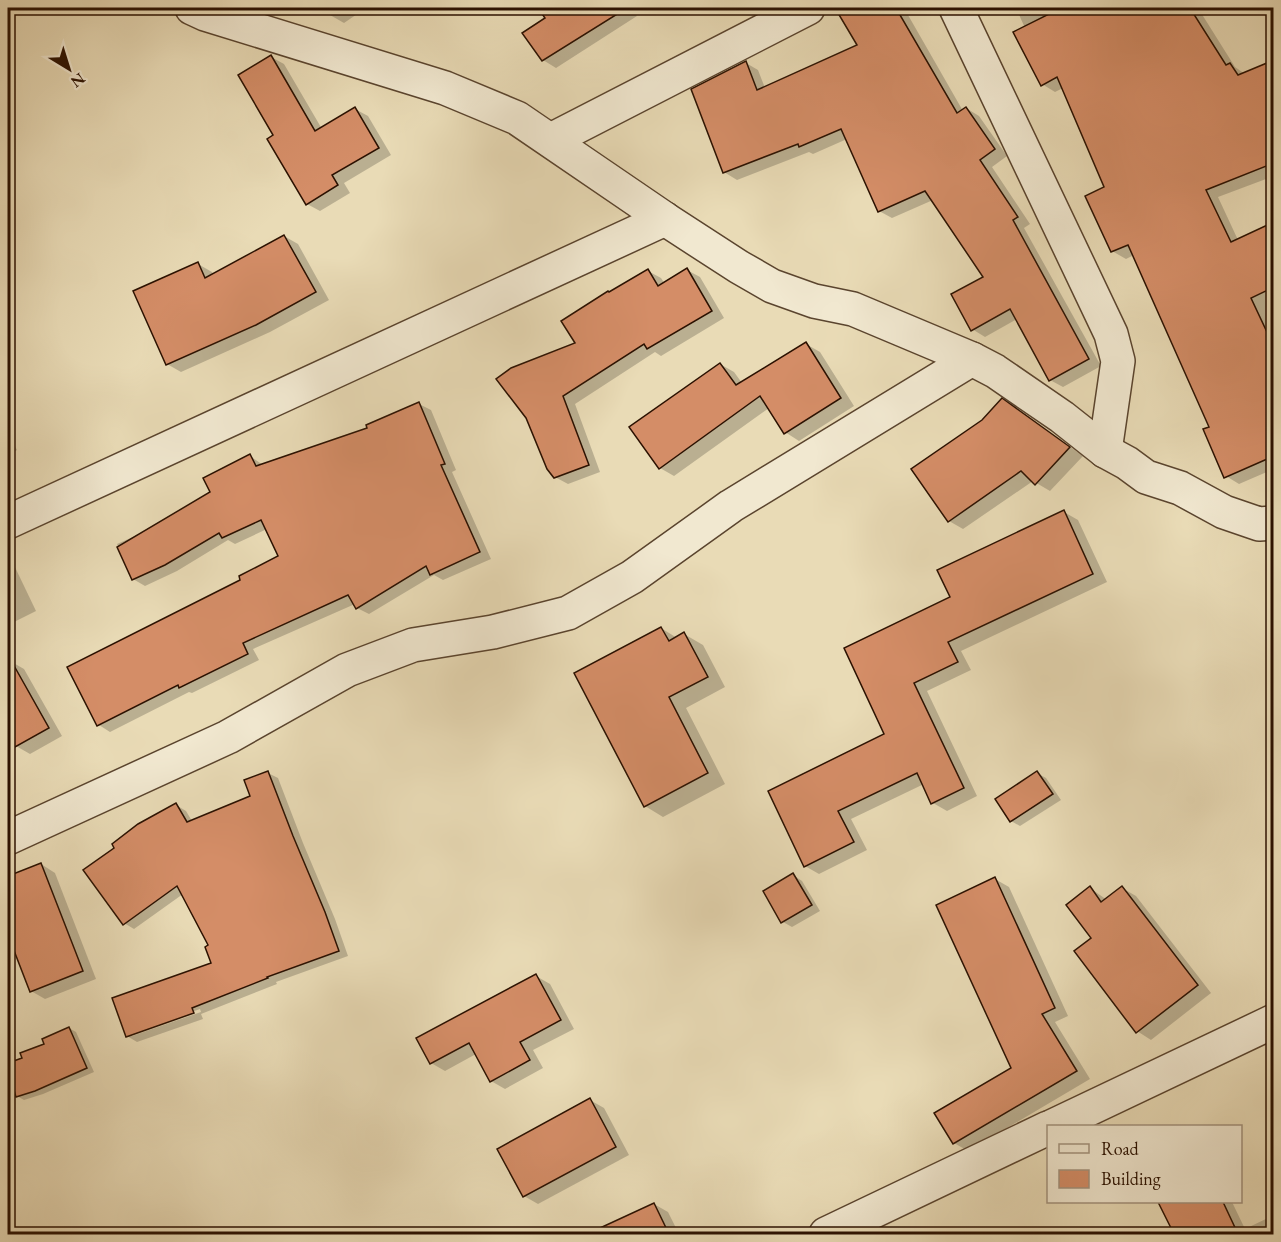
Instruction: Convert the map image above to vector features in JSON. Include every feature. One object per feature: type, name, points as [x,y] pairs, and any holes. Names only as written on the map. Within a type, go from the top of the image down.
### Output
[{"type":"street","points":[[192,8],[205,14],[445,88],[517,118],[664,219],[772,286],[814,301],[853,309],[972,359],[995,371],[1062,417],[1105,451],[1146,477],[1180,488],[1224,512],[1259,524],[1274,524]]},
{"type":"street","points":[[551,140],[808,8]]},
{"type":"street","points":[[957,8],[1111,334],[1118,361],[1105,451]]},
{"type":"street","points":[[8,522],[664,219]]},
{"type":"street","points":[[8,838],[228,737],[347,670],[413,645],[493,632],[568,613],[632,577],[731,506],[972,359]]},
{"type":"street","points":[[1055,1125],[1274,1021]]},
{"type":"street","points":[[826,1234],[1047,1129]]},
{"type":"building","points":[[538,8],[627,8],[542,61],[522,33],[545,18]]},
{"type":"building","points":[[835,8],[896,8],[957,113],[966,107],[995,149],[980,160],[1018,217],[1013,220],[1089,359],[1049,381],[1010,309],[971,331],[951,294],[983,277],[925,191],[878,212],[841,129],[799,147],[798,144],[723,173],[691,89],[746,61],[757,90],[857,45]]},
{"type":"building","points":[[1061,8],[1190,8],[1226,65],[1230,63],[1238,75],[1274,60],[1274,163],[1206,190],[1231,242],[1274,222],[1274,287],[1251,298],[1274,347],[1274,456],[1224,478],[1203,429],[1209,427],[1128,245],[1111,252],[1085,196],[1104,187],[1057,77],[1041,86],[1013,32]]},
{"type":"building","points":[[271,55],[315,131],[355,107],[379,148],[332,175],[338,185],[306,205],[267,139],[273,135],[238,75]]},
{"type":"building","points":[[284,235],[316,292],[256,325],[166,365],[133,291],[198,262],[205,278]]},
{"type":"building","points":[[687,268],[712,311],[647,349],[644,344],[563,396],[589,465],[554,478],[547,469],[526,418],[496,379],[511,368],[575,343],[561,321],[608,291],[648,269],[658,286]]},
{"type":"building","points":[[806,342],[841,398],[784,434],[760,396],[659,469],[629,427],[720,363],[736,385]]},
{"type":"building","points":[[1002,398],[1070,447],[1035,485],[1021,471],[948,522],[911,469],[982,420]]},
{"type":"building","points":[[419,402],[445,464],[441,465],[480,552],[430,575],[426,566],[356,609],[348,595],[243,643],[248,654],[179,688],[178,685],[97,726],[67,667],[240,580],[239,576],[278,556],[261,520],[222,538],[219,533],[165,565],[132,580],[117,547],[210,492],[203,478],[250,454],[256,466],[367,428],[366,425]]},
{"type":"building","points":[[1064,510],[1093,574],[948,642],[958,662],[914,683],[964,788],[931,804],[917,773],[838,811],[854,842],[804,867],[768,791],[884,734],[844,648],[950,597],[937,570]]},
{"type":"building","points":[[661,627],[669,641],[684,632],[708,677],[669,697],[708,773],[644,807],[574,673]]},
{"type":"building","points":[[8,655],[49,728],[15,747],[8,734]]},
{"type":"building","points":[[268,771],[339,951],[192,1008],[194,1013],[126,1037],[112,998],[211,963],[205,947],[208,945],[177,886],[123,925],[83,870],[114,848],[112,844],[138,824],[176,803],[187,822],[250,796],[244,780]]},
{"type":"building","points":[[1037,771],[1053,794],[1010,822],[995,799]]},
{"type":"building","points":[[41,863],[83,971],[30,992],[8,935],[8,876]]},
{"type":"building","points":[[793,873],[812,905],[781,923],[763,891]]},
{"type":"building","points":[[995,877],[1055,1008],[1042,1014],[1077,1071],[953,1144],[934,1113],[1011,1068],[936,905]]},
{"type":"building","points":[[1090,886],[1101,902],[1122,886],[1198,985],[1136,1033],[1074,951],[1091,938],[1066,905]]},
{"type":"building","points":[[536,974],[561,1020],[520,1042],[530,1060],[490,1082],[469,1043],[430,1064],[416,1038]]},
{"type":"building","points":[[69,1027],[87,1068],[16,1097],[8,1063],[22,1058],[20,1053],[44,1044],[42,1039]]},
{"type":"building","points":[[590,1098],[616,1147],[523,1197],[497,1149]]},
{"type":"building","points":[[654,1203],[669,1234],[587,1234]]},
{"type":"building","points":[[1158,1203],[1223,1203],[1238,1234],[1174,1234]]}]
